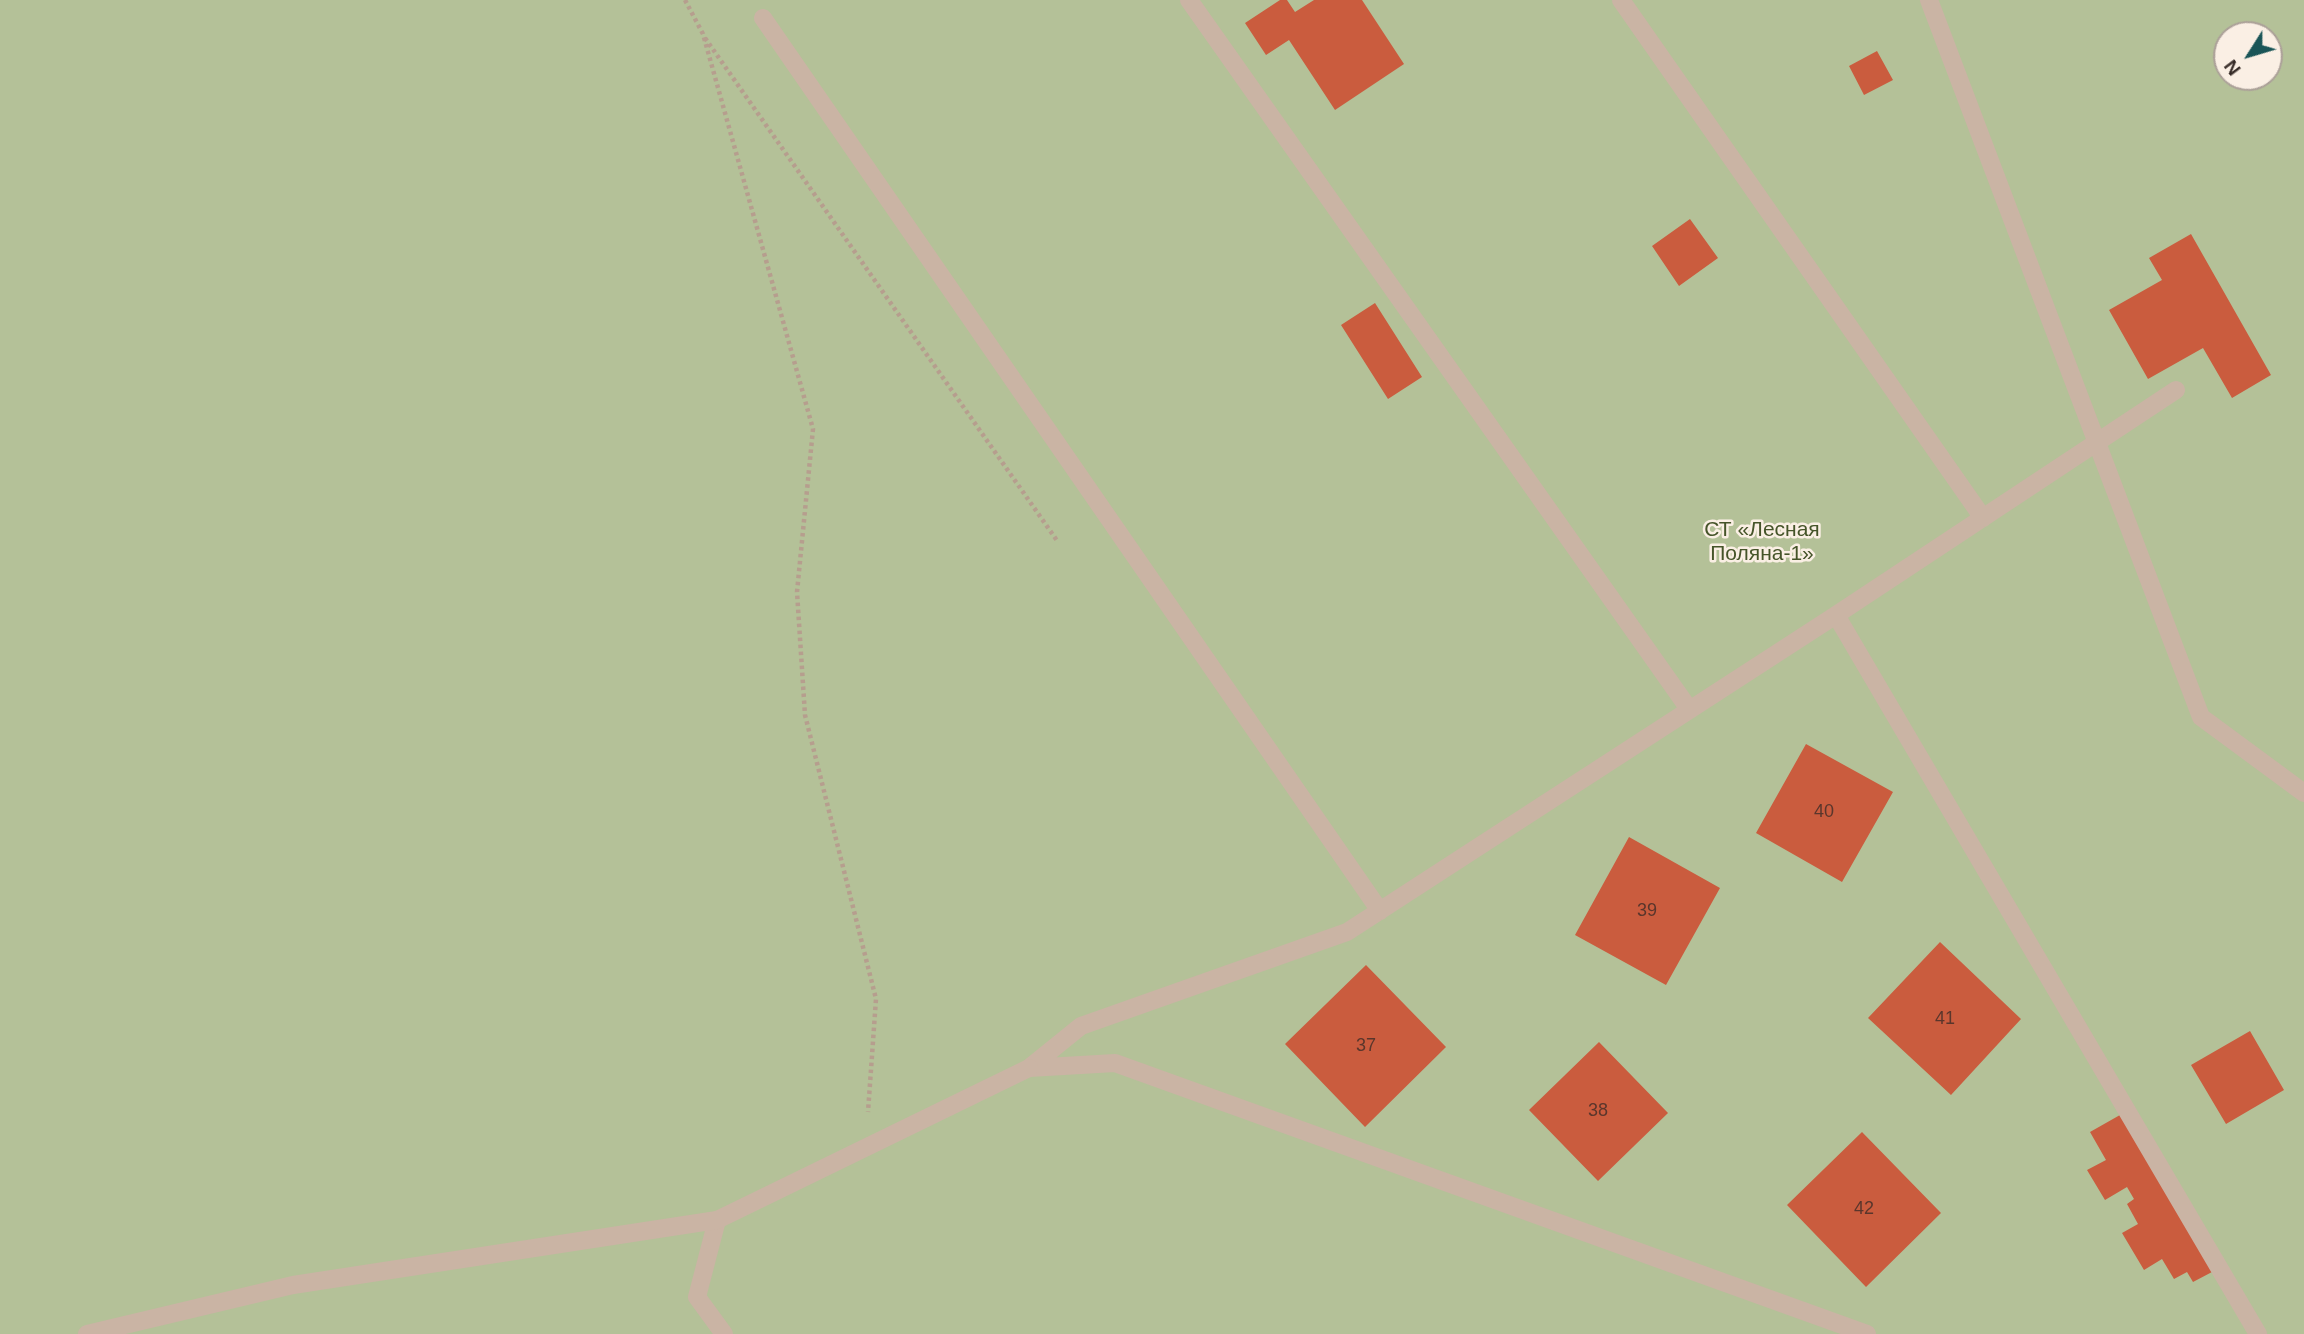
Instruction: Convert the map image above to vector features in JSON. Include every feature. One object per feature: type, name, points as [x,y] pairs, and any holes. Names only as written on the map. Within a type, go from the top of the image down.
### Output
[{"type":"street","points":[[1189,0],[1689,709]]},
{"type":"street","points":[[1621,0],[1983,518]]},
{"type":"street","points":[[1929,0],[2201,717],[2304,793]]},
{"type":"street","points":[[763,18],[1380,911]]},
{"type":"street","points":[[88,1334],[293,1285],[716,1220],[1029,1068],[1081,1026],[1348,932],[2176,390]]},
{"type":"street","points":[[1836,615],[2258,1334]]},
{"type":"street","points":[[1029,1068],[1115,1063],[1867,1334]]},
{"type":"street","points":[[716,1220],[697,1297],[724,1334]]},
{"type":"path","points":[[685,0],[703,34],[1058,542]]},
{"type":"path","points":[[703,34],[813,429],[797,592],[804,701],[876,999],[866,1147]]},
{"type":"green space","name":"СТ «Лесная Поляна-1»","points":[[0,0],[2304,0],[2304,1334],[0,1334]]},
{"type":"building","points":[[1280,0],[1287,0],[1295,12],[1314,0],[1362,0],[1404,64],[1335,110],[1289,40],[1266,55],[1245,23]]},
{"type":"building","points":[[1877,51],[1893,80],[1864,95],[1849,66]]},
{"type":"building","points":[[1690,219],[1718,258],[1679,286],[1652,246]]},
{"type":"building","points":[[2191,234],[2271,375],[2232,398],[2203,348],[2148,379],[2109,310],[2162,280],[2149,258]]},
{"type":"building","points":[[1375,303],[1422,377],[1388,399],[1341,325]]},
{"type":"building","points":[[1806,744],[1893,792],[1842,882],[1756,833]]},
{"type":"building","points":[[1629,837],[1720,888],[1666,985],[1575,935]]},
{"type":"building","points":[[1940,942],[2021,1019],[1951,1095],[1868,1018]]},
{"type":"building","points":[[1366,965],[1446,1047],[1365,1127],[1285,1044]]},
{"type":"building","points":[[2250,1031],[2284,1090],[2226,1124],[2191,1065]]},
{"type":"building","points":[[1599,1042],[1668,1113],[1598,1181],[1529,1110]]},
{"type":"building","points":[[2120,1115],[2212,1272],[2193,1282],[2187,1272],[2174,1279],[2162,1259],[2144,1270],[2122,1233],[2138,1224],[2127,1204],[2134,1199],[2127,1187],[2105,1200],[2087,1170],[2106,1160],[2090,1132]]},
{"type":"building","points":[[1862,1132],[1941,1213],[1866,1287],[1787,1205]]}]
